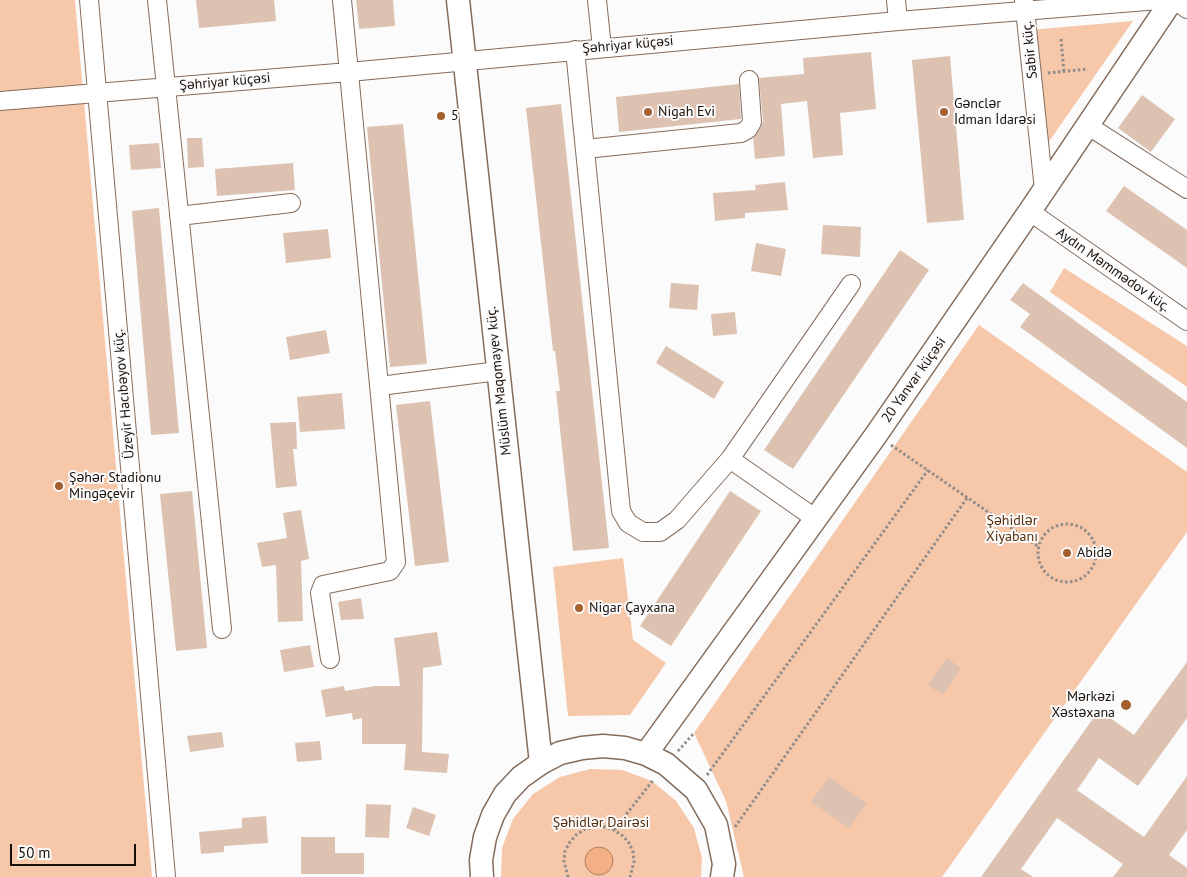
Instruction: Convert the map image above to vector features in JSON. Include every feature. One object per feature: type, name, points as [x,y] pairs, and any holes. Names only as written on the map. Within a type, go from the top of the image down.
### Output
[{"type":"main road","name":"Müslüm Maqomayev küç.","points":[[458,0],[541,763]]},
{"type":"main road","name":"20 Yanvar küçəsi","points":[[646,754],[876,435],[1174,0]]},
{"type":"main road","points":[[482,877],[481,860],[485,837],[493,814],[510,788],[521,777],[560,753],[603,746],[625,748],[646,754],[666,764],[696,790],[716,825],[724,864],[722,877]]},
{"type":"street","name":"Üzeyir Hacıbəyov küç.","points":[[88,0],[98,94],[166,877]]},
{"type":"street","points":[[156,0],[222,630]]},
{"type":"street","points":[[330,659],[320,593],[324,585],[390,571],[396,562],[342,0]]},
{"type":"street","points":[[597,0],[602,48]]},
{"type":"street","points":[[896,0],[898,21]]},
{"type":"street","name":"Şəhriyar küçəsi","points":[[0,101],[349,72],[898,21],[1025,5],[1159,0]]},
{"type":"street","points":[[1174,0],[1187,8]]},
{"type":"street","name":"Sabir küç.","points":[[1025,5],[1044,190]]},
{"type":"street","points":[[575,50],[621,511],[628,523],[643,532],[660,532],[677,520],[730,458],[851,284]]},
{"type":"street","points":[[584,149],[742,133],[748,129],[752,122],[749,80]]},
{"type":"street","points":[[1087,125],[1187,189]]},
{"type":"street","points":[[179,216],[291,203]]},
{"type":"street","name":"Aydın Məmmədov küç.","points":[[1040,218],[1187,321]]},
{"type":"street","points":[[380,386],[498,372]]},
{"type":"street","points":[[730,458],[816,519]]},
{"type":"path","points":[[1061,39],[1064,72]]},
{"type":"path","points":[[1032,75],[1088,69]]},
{"type":"path","points":[[876,435],[1039,547]]},
{"type":"path","points":[[696,790],[928,470]]},
{"type":"path","points":[[720,844],[742,820],[967,498]]},
{"type":"path","points":[[1061,525],[1077,526],[1090,536],[1096,551],[1096,559],[1093,567],[1081,578],[1073,581],[1057,580],[1044,570],[1038,555],[1039,547],[1042,539],[1053,528],[1061,525]]},
{"type":"path","points":[[568,877],[564,861],[565,851],[576,835],[585,829],[595,827],[605,827],[614,830],[629,843],[633,852],[634,862],[630,877]]},
{"type":"green space","name":"Şəhər Stadionu Mingəçevir","points":[[0,0],[75,0],[152,877],[0,877]]},
{"type":"green space","points":[[1133,21],[1034,163],[1019,31]]},
{"type":"green space","points":[[1064,268],[1187,346],[1187,387],[1050,292]]},
{"type":"green space","name":"Şəhidlər Xiyabanı","points":[[979,325],[1187,472],[1187,532],[942,877],[744,877],[726,801],[694,733]]},
{"type":"green space","points":[[623,558],[633,640],[666,663],[630,715],[568,716],[553,567]]},
{"type":"green space","name":"Şəhidlər Dairəsi","points":[[590,769],[622,770],[652,781],[676,801],[694,828],[702,858],[701,877],[501,877],[502,848],[513,819],[533,794],[560,777]]},
{"type":"shaded area","points":[[599,847],[609,851],[613,861],[609,871],[599,875],[589,871],[585,861],[589,851]]},
{"type":"building","points":[[196,0],[274,0],[276,21],[199,28]]},
{"type":"building","points":[[356,0],[393,0],[395,26],[359,29]]},
{"type":"building","points":[[871,52],[876,109],[840,113],[843,155],[813,158],[807,101],[781,104],[785,156],[755,159],[753,138],[763,121],[759,78],[804,74],[803,58]]},
{"type":"building","points":[[950,56],[964,220],[927,223],[912,60]]},
{"type":"building","points":[[739,84],[741,119],[619,132],[616,97]]},
{"type":"building","points":[[1142,95],[1175,119],[1151,152],[1118,128]]},
{"type":"building","points":[[561,104],[609,548],[573,551],[556,391],[560,391],[555,351],[553,351],[526,108]]},
{"type":"building","points":[[403,124],[427,364],[390,367],[367,127]]},
{"type":"building","points":[[187,138],[202,138],[204,167],[188,168]]},
{"type":"building","points":[[159,143],[161,168],[131,170],[129,145]]},
{"type":"building","points":[[293,163],[295,190],[217,196],[215,169]]},
{"type":"building","points":[[785,182],[788,210],[745,213],[745,218],[715,221],[713,193],[756,190],[755,185]]},
{"type":"building","points":[[1124,186],[1187,230],[1187,268],[1106,211]]},
{"type":"building","points":[[159,208],[179,433],[151,435],[132,211]]},
{"type":"building","points":[[823,225],[861,227],[860,257],[821,254]]},
{"type":"building","points":[[328,229],[331,258],[286,263],[283,233]]},
{"type":"building","points":[[756,243],[786,249],[781,276],[751,271]]},
{"type":"building","points":[[900,250],[929,270],[793,469],[764,450]]},
{"type":"building","points":[[671,283],[699,285],[697,310],[669,308]]},
{"type":"building","points":[[1023,283],[1187,402],[1187,448],[1020,327],[1030,314],[1010,300]]},
{"type":"building","points":[[735,312],[737,334],[713,336],[711,314]]},
{"type":"building","points":[[326,330],[330,353],[290,360],[286,337]]},
{"type":"building","points":[[666,346],[724,382],[714,399],[656,363]]},
{"type":"building","points":[[342,393],[345,429],[300,432],[297,397]]},
{"type":"building","points":[[430,401],[449,562],[415,566],[396,405]]},
{"type":"building","points":[[296,422],[297,449],[293,449],[297,486],[276,488],[270,423]]},
{"type":"building","points":[[192,491],[207,648],[176,651],[160,494]]},
{"type":"building","points":[[730,491],[761,511],[671,646],[640,626]]},
{"type":"building","points":[[301,510],[309,559],[301,561],[303,621],[278,622],[276,565],[262,567],[257,543],[287,538],[283,513]]},
{"type":"building","points":[[361,598],[364,619],[341,620],[338,602]]},
{"type":"building","points":[[437,632],[442,665],[423,668],[422,752],[449,754],[447,773],[404,770],[406,744],[362,744],[362,718],[353,720],[352,713],[326,717],[321,690],[344,686],[345,691],[375,686],[400,686],[394,638]]},
{"type":"building","points":[[310,645],[314,667],[284,672],[280,650]]},
{"type":"building","points":[[947,658],[961,668],[943,695],[928,685]]},
{"type":"building","points":[[1187,662],[1187,718],[1138,786],[1099,758],[1077,790],[1144,837],[1187,776],[1187,830],[1169,855],[1187,868],[1187,877],[1113,877],[1123,864],[1057,818],[1021,869],[1033,877],[981,877],[1099,710],[1134,735]]},
{"type":"building","points":[[222,732],[224,747],[190,752],[187,736]]},
{"type":"building","points":[[320,741],[322,760],[297,762],[295,743]]},
{"type":"building","points":[[829,777],[867,803],[849,828],[811,802]]},
{"type":"building","points":[[366,804],[391,805],[389,838],[365,837]]},
{"type":"building","points":[[413,807],[436,815],[429,836],[406,828]]},
{"type":"building","points":[[266,816],[268,843],[224,846],[224,852],[201,854],[199,832],[242,828],[242,818]]},
{"type":"building","points":[[301,837],[335,837],[335,853],[364,853],[364,874],[301,874]]},
{"type":"place","name":"Nigah Evi","points":[[648,112]]},
{"type":"place","name":"Gənclər İdman İdarəsi","points":[[944,112]]},
{"type":"place","name":"5","points":[[441,116]]},
{"type":"place","name":"Şəhər Stadionu Mingəçevir","points":[[59,486]]},
{"type":"place","name":"Abidə","points":[[1067,553]]},
{"type":"place","name":"Nigar Çayxana","points":[[579,608]]},
{"type":"place","name":"Mərkəzi Xəstəxana","points":[[1126,705]]}]
